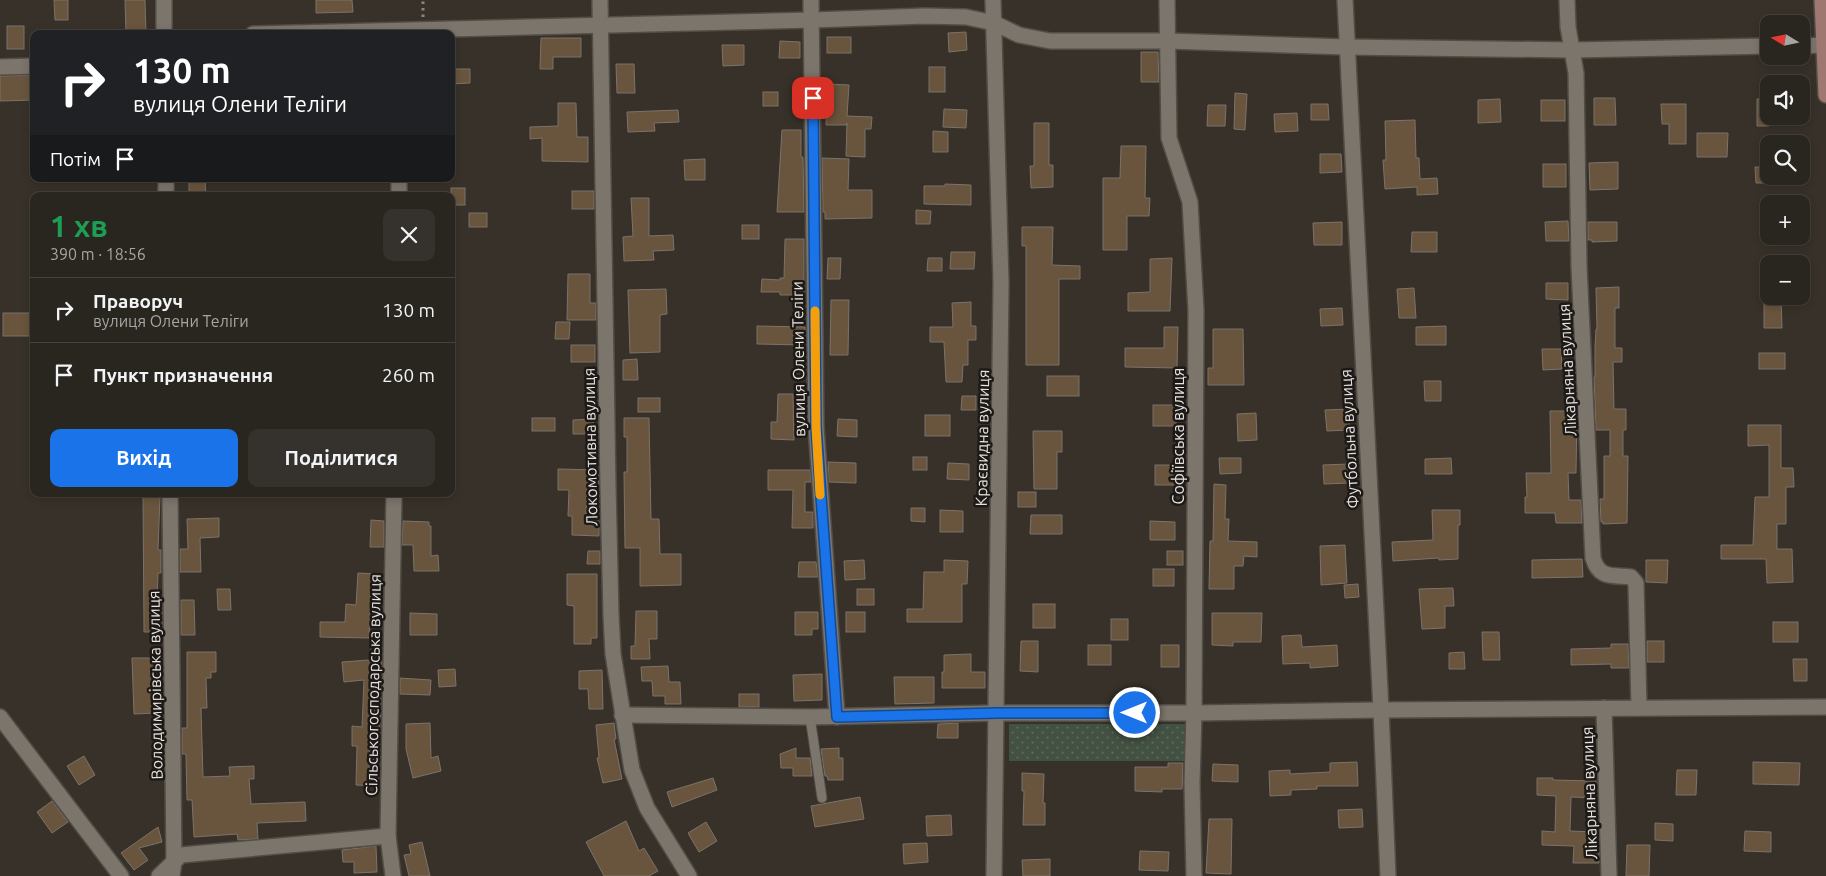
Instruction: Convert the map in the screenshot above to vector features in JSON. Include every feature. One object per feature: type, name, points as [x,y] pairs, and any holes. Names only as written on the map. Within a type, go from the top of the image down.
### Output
[{"type":"street","points":[[164,0],[164,30]]},
{"type":"street","name":"Локомотивна вулиця","points":[[600,0],[613,654],[632,770],[647,808],[689,876]]},
{"type":"street","name":"вулиця Олени Теліги","points":[[811,0],[816,427],[837,717]]},
{"type":"street","name":"Краєвидна вулиця","points":[[993,0],[1001,282],[994,876]]},
{"type":"street","name":"Софіївська вулиця","points":[[1166,0],[1169,138],[1190,202],[1196,311],[1192,783],[1194,876]]},
{"type":"street","name":"Футбольна вулиця","points":[[1345,0],[1388,876]]},
{"type":"street","name":"Лікарняна вулиця","points":[[1567,0],[1568,27],[1576,73],[1579,267],[1593,558],[1596,568],[1604,574],[1631,577],[1636,583],[1638,708]]},
{"type":"street","points":[[1822,0],[1826,95]]},
{"type":"street","points":[[452,30],[600,24],[925,16],[966,17],[994,23],[1019,35],[1050,41],[1168,41],[1572,50],[1760,46]]},
{"type":"street","points":[[1810,46],[1824,45]]},
{"type":"street","points":[[0,67],[30,66]]},
{"type":"street","name":"Володимирівська вулиця","points":[[170,497],[173,869]]},
{"type":"street","name":"Сільськогосподарська вулиця","points":[[393,876],[388,836],[394,497]]},
{"type":"street","points":[[622,715],[837,717],[997,713],[1826,707]]},
{"type":"street","name":"Лікарняна вулиця","points":[[1604,708],[1609,876]]},
{"type":"street","points":[[0,717],[121,876]]},
{"type":"street","points":[[159,876],[173,869],[180,855],[388,836]]},
{"type":"lane","points":[[810,717],[822,798]]},
{"type":"green space","points":[[1009,724],[1187,724],[1187,761],[1009,761]]},
{"type":"building","points":[[54,0],[68,0],[68,20],[55,20]]},
{"type":"building","points":[[125,0],[145,0],[146,30],[126,30]]},
{"type":"building","points":[[316,0],[352,0],[353,12],[316,13]]},
{"type":"building","points":[[7,26],[24,26],[24,49],[7,49]]},
{"type":"building","points":[[966,32],[967,50],[949,52],[948,33]]},
{"type":"building","points":[[827,37],[851,37],[851,53],[827,53]]},
{"type":"building","points":[[541,38],[581,38],[581,57],[553,57],[553,69],[540,69]]},
{"type":"building","points":[[780,41],[800,42],[800,58],[779,58]]},
{"type":"building","points":[[722,45],[744,45],[744,65],[723,66]]},
{"type":"building","points":[[1141,52],[1158,52],[1159,82],[1141,82]]},
{"type":"building","points":[[616,64],[634,64],[635,93],[617,93]]},
{"type":"building","points":[[929,67],[945,67],[945,92],[929,92]]},
{"type":"building","points":[[455,69],[470,69],[470,83],[455,84]]},
{"type":"building","points":[[30,75],[30,100],[0,101],[0,76]]},
{"type":"building","points":[[827,84],[849,85],[847,116],[872,117],[871,129],[865,129],[865,157],[846,156],[847,125],[826,125]]},
{"type":"building","points":[[763,92],[778,92],[778,106],[763,106]]},
{"type":"building","points":[[1235,93],[1247,94],[1245,130],[1234,129]]},
{"type":"building","points":[[1594,98],[1615,98],[1616,125],[1594,125]]},
{"type":"building","points":[[1500,99],[1501,122],[1478,123],[1478,100]]},
{"type":"building","points":[[1757,99],[1760,99],[1760,125],[1769,126],[1757,126]]},
{"type":"building","points":[[1541,100],[1565,100],[1565,121],[1541,121]]},
{"type":"building","points":[[558,103],[576,103],[577,137],[588,137],[588,162],[542,161],[542,138],[530,139],[530,127],[558,126]]},
{"type":"building","points":[[1311,104],[1328,104],[1329,120],[1311,120]]},
{"type":"building","points":[[1661,104],[1686,104],[1686,144],[1669,144],[1669,124],[1662,124]]},
{"type":"building","points":[[1208,105],[1226,105],[1225,126],[1207,126]]},
{"type":"building","points":[[944,109],[967,110],[966,128],[943,127]]},
{"type":"building","points":[[678,110],[679,122],[654,123],[655,131],[628,132],[627,112]]},
{"type":"building","points":[[1297,113],[1298,131],[1275,132],[1274,114]]},
{"type":"building","points":[[1415,120],[1416,158],[1419,158],[1420,179],[1437,178],[1438,194],[1417,195],[1417,187],[1385,189],[1383,160],[1386,160],[1385,121]]},
{"type":"building","points":[[1034,123],[1049,123],[1049,165],[1053,165],[1053,187],[1031,188],[1030,166],[1034,166]]},
{"type":"building","points":[[782,130],[801,130],[804,212],[777,212]]},
{"type":"building","points":[[933,131],[948,132],[948,152],[933,152]]},
{"type":"building","points":[[1697,133],[1728,133],[1727,157],[1697,157]]},
{"type":"building","points":[[1121,146],[1146,146],[1145,198],[1150,198],[1149,216],[1127,216],[1127,250],[1103,250],[1103,178],[1120,178]]},
{"type":"building","points":[[1320,154],[1341,154],[1342,172],[1320,173]]},
{"type":"building","points":[[822,158],[849,159],[848,190],[872,190],[872,218],[825,219],[825,212],[823,212]]},
{"type":"building","points":[[705,159],[705,180],[685,180],[684,160]]},
{"type":"building","points":[[1618,162],[1618,189],[1590,190],[1589,163]]},
{"type":"building","points":[[1543,164],[1566,164],[1566,187],[1543,187]]},
{"type":"building","points":[[1755,167],[1760,167],[1760,183],[1756,183]]},
{"type":"building","points":[[189,182],[205,182],[206,192],[189,192]]},
{"type":"building","points":[[945,184],[971,185],[971,205],[924,204],[924,186],[945,186]]},
{"type":"building","points":[[451,188],[465,188],[465,205],[455,205],[455,192],[451,192]]},
{"type":"building","points":[[572,191],[594,191],[594,209],[572,209]]},
{"type":"building","points":[[631,198],[649,198],[649,236],[673,235],[674,250],[653,251],[654,260],[624,261],[623,237],[633,236]]},
{"type":"building","points":[[916,210],[931,211],[930,224],[916,224]]},
{"type":"building","points":[[469,213],[487,213],[487,227],[469,227]]},
{"type":"building","points":[[1568,221],[1569,241],[1546,241],[1545,222]]},
{"type":"building","points":[[1342,222],[1342,245],[1314,245],[1313,223]]},
{"type":"building","points":[[1588,222],[1617,222],[1617,241],[1592,242],[1592,240],[1588,240]]},
{"type":"building","points":[[742,225],[759,225],[759,239],[742,239]]},
{"type":"building","points":[[1022,227],[1053,227],[1052,265],[1080,266],[1080,279],[1059,279],[1059,365],[1026,365],[1026,246],[1022,246]]},
{"type":"building","points":[[1412,232],[1437,232],[1437,252],[1411,252]]},
{"type":"building","points":[[785,239],[804,239],[804,295],[780,295],[780,292],[761,292],[762,279],[780,280],[780,278],[784,278]]},
{"type":"building","points":[[951,252],[975,252],[974,269],[950,269]]},
{"type":"building","points":[[828,258],[841,258],[840,279],[827,279]]},
{"type":"building","points":[[928,258],[942,258],[942,271],[927,271]]},
{"type":"building","points":[[1172,258],[1170,311],[1128,311],[1128,293],[1150,292],[1150,259]]},
{"type":"building","points":[[568,274],[590,274],[590,303],[596,303],[596,320],[567,320]]},
{"type":"building","points":[[1546,283],[1568,283],[1568,300],[1546,299]]},
{"type":"building","points":[[1619,287],[1619,308],[1615,308],[1615,348],[1622,348],[1622,362],[1613,362],[1614,409],[1626,409],[1626,430],[1623,430],[1623,456],[1628,456],[1627,523],[1603,524],[1601,522],[1600,499],[1604,499],[1604,456],[1610,456],[1610,430],[1596,430],[1594,377],[1597,329],[1596,288]]},
{"type":"building","points":[[1414,288],[1416,318],[1399,318],[1397,289]]},
{"type":"building","points":[[666,289],[667,314],[660,315],[660,352],[630,353],[628,290]]},
{"type":"building","points":[[831,300],[849,300],[848,355],[830,355]]},
{"type":"building","points":[[971,302],[971,326],[976,326],[976,340],[968,340],[968,365],[963,365],[962,382],[946,382],[944,342],[930,342],[930,327],[953,327],[952,303]]},
{"type":"building","points":[[1764,305],[1781,305],[1782,328],[1764,328]]},
{"type":"building","points":[[1342,308],[1343,325],[1321,326],[1320,309]]},
{"type":"building","points":[[3,313],[30,313],[30,336],[3,336]]},
{"type":"building","points":[[556,322],[570,322],[569,339],[555,339]]},
{"type":"building","points":[[757,326],[805,327],[805,345],[757,344]]},
{"type":"building","points":[[1446,326],[1446,345],[1416,345],[1416,327]]},
{"type":"building","points":[[1164,327],[1178,327],[1177,368],[1125,367],[1125,348],[1164,348]]},
{"type":"building","points":[[1213,329],[1243,329],[1244,385],[1208,385],[1208,368],[1213,368]]},
{"type":"building","points":[[571,345],[595,345],[595,362],[571,362]]},
{"type":"building","points":[[1542,349],[1561,349],[1562,369],[1543,370]]},
{"type":"building","points":[[1759,353],[1785,353],[1785,369],[1759,369]]},
{"type":"building","points":[[637,359],[638,380],[623,380],[623,360]]},
{"type":"building","points":[[1047,376],[1079,376],[1079,396],[1047,396]]},
{"type":"building","points":[[1424,381],[1441,381],[1441,401],[1425,401]]},
{"type":"building","points":[[778,394],[793,394],[794,440],[771,439],[771,422],[777,422]]},
{"type":"building","points":[[962,396],[976,396],[976,410],[961,410]]},
{"type":"building","points":[[638,398],[660,398],[660,412],[638,412]]},
{"type":"building","points":[[1153,405],[1176,405],[1176,426],[1153,426]]},
{"type":"building","points":[[1349,409],[1350,430],[1327,431],[1325,410]]},
{"type":"building","points":[[1550,411],[1577,411],[1576,473],[1568,473],[1569,500],[1581,500],[1582,523],[1556,523],[1555,513],[1525,513],[1525,497],[1527,497],[1526,473],[1551,473]]},
{"type":"building","points":[[1256,413],[1257,440],[1238,441],[1237,414]]},
{"type":"building","points":[[925,415],[950,415],[950,436],[925,436]]},
{"type":"building","points":[[532,418],[555,418],[555,431],[532,431]]},
{"type":"building","points":[[624,418],[649,418],[651,519],[659,519],[660,554],[681,554],[681,585],[640,586],[640,548],[625,548],[624,472],[627,472],[627,437],[624,437]]},
{"type":"building","points":[[593,419],[594,434],[573,434],[573,420]]},
{"type":"building","points":[[838,419],[857,420],[857,437],[837,436]]},
{"type":"building","points":[[1748,425],[1781,425],[1781,468],[1793,468],[1794,487],[1786,487],[1786,524],[1777,524],[1777,549],[1792,549],[1793,582],[1767,583],[1766,559],[1721,559],[1721,545],[1753,545],[1755,497],[1769,497],[1769,445],[1748,446]]},
{"type":"building","points":[[1033,431],[1062,431],[1062,452],[1057,452],[1057,489],[1034,489]]},
{"type":"building","points":[[913,457],[927,457],[927,470],[913,470]]},
{"type":"building","points":[[1219,458],[1241,458],[1241,473],[1220,474]]},
{"type":"building","points":[[1451,458],[1452,474],[1425,474],[1425,459]]},
{"type":"building","points":[[828,462],[856,463],[856,483],[829,482]]},
{"type":"building","points":[[948,463],[969,464],[969,480],[947,479]]},
{"type":"building","points":[[1348,464],[1349,483],[1324,484],[1323,465]]},
{"type":"building","points":[[1155,465],[1176,465],[1176,485],[1155,485]]},
{"type":"building","points":[[558,469],[598,470],[599,485],[587,485],[586,521],[599,521],[599,536],[572,535],[572,516],[568,516],[569,490],[558,490]]},
{"type":"building","points":[[768,470],[810,470],[811,482],[805,482],[805,512],[813,512],[813,528],[792,528],[793,490],[768,490]]},
{"type":"building","points":[[1214,484],[1226,485],[1225,519],[1229,519],[1228,541],[1257,542],[1257,557],[1244,556],[1243,566],[1234,566],[1234,589],[1209,589],[1210,541],[1213,541]]},
{"type":"building","points":[[1018,492],[1036,492],[1036,507],[1018,507]]},
{"type":"building","points":[[143,497],[160,497],[158,550],[161,550],[161,573],[158,573],[157,600],[162,600],[162,632],[144,632]]},
{"type":"building","points":[[911,508],[925,508],[925,522],[911,521]]},
{"type":"building","points":[[940,510],[963,511],[963,532],[940,532]]},
{"type":"building","points":[[1432,510],[1460,510],[1458,559],[1439,560],[1439,558],[1393,561],[1392,542],[1433,540]]},
{"type":"building","points":[[1031,515],[1062,515],[1062,534],[1030,534]]},
{"type":"building","points":[[219,518],[219,537],[200,538],[201,572],[180,572],[180,549],[188,549],[187,519]]},
{"type":"building","points":[[371,520],[384,521],[384,547],[370,547]]},
{"type":"building","points":[[403,521],[429,522],[429,526],[431,526],[431,556],[438,555],[439,571],[414,571],[413,545],[402,545]]},
{"type":"building","points":[[1150,521],[1175,522],[1175,540],[1150,540]]},
{"type":"building","points":[[1345,545],[1347,583],[1321,585],[1320,546]]},
{"type":"building","points":[[588,551],[600,551],[600,564],[587,564]]},
{"type":"building","points":[[1167,551],[1183,551],[1183,565],[1167,565]]},
{"type":"building","points":[[1582,559],[1583,577],[1532,578],[1532,560]]},
{"type":"building","points":[[864,560],[865,579],[845,580],[844,561]]},
{"type":"building","points":[[944,560],[968,561],[967,584],[962,584],[962,622],[907,622],[907,609],[923,609],[924,572],[944,572]]},
{"type":"building","points":[[1646,560],[1668,560],[1667,583],[1646,582]]},
{"type":"building","points":[[799,562],[816,562],[818,577],[798,577]]},
{"type":"building","points":[[1153,569],[1174,569],[1174,586],[1153,586]]},
{"type":"building","points":[[358,573],[377,574],[376,596],[371,596],[369,638],[320,637],[320,622],[345,622],[346,604],[356,605]]},
{"type":"building","points":[[567,574],[597,574],[597,638],[591,638],[591,644],[574,644],[574,606],[567,605]]},
{"type":"building","points":[[1358,584],[1359,597],[1345,598],[1344,585]]},
{"type":"building","points":[[1453,588],[1454,606],[1445,606],[1445,628],[1422,629],[1419,589]]},
{"type":"building","points":[[217,589],[230,589],[231,610],[218,610]]},
{"type":"building","points":[[857,589],[874,589],[874,605],[857,605]]},
{"type":"building","points":[[181,600],[194,600],[195,635],[181,635]]},
{"type":"building","points":[[1033,604],[1055,604],[1055,628],[1033,628]]},
{"type":"building","points":[[636,611],[657,611],[657,639],[649,639],[650,659],[631,659],[631,646],[635,646]]},
{"type":"building","points":[[795,612],[818,612],[818,629],[812,629],[812,635],[795,635]]},
{"type":"building","points":[[846,612],[865,612],[865,632],[846,632]]},
{"type":"building","points":[[410,613],[437,614],[437,635],[410,635]]},
{"type":"building","points":[[1212,613],[1262,613],[1261,642],[1233,642],[1233,646],[1212,645]]},
{"type":"building","points":[[1111,619],[1128,619],[1128,640],[1111,640]]},
{"type":"building","points":[[1773,622],[1798,622],[1798,642],[1773,642]]},
{"type":"building","points":[[1482,632],[1499,632],[1500,660],[1483,660]]},
{"type":"building","points":[[1301,635],[1302,647],[1337,645],[1338,666],[1310,668],[1310,663],[1283,664],[1282,636]]},
{"type":"building","points":[[1021,641],[1038,641],[1038,672],[1020,671]]},
{"type":"building","points":[[1647,641],[1664,641],[1664,662],[1647,662]]},
{"type":"building","points":[[1611,644],[1628,644],[1629,668],[1611,668],[1611,664],[1571,665],[1571,649],[1611,648]]},
{"type":"building","points":[[1088,645],[1111,645],[1111,665],[1088,665]]},
{"type":"building","points":[[1161,645],[1179,645],[1179,667],[1161,667]]},
{"type":"building","points":[[187,652],[216,652],[216,672],[211,672],[211,678],[206,678],[207,708],[201,708],[203,777],[230,776],[229,767],[254,766],[254,779],[249,779],[251,804],[305,802],[306,821],[257,823],[258,839],[238,840],[237,834],[194,837],[192,800],[187,800],[186,754],[182,754],[182,728],[187,728]]},
{"type":"building","points":[[1464,652],[1465,669],[1449,669],[1449,653]]},
{"type":"building","points":[[971,654],[971,672],[985,672],[985,688],[942,688],[944,655]]},
{"type":"building","points":[[132,658],[153,658],[157,713],[134,714]]},
{"type":"building","points":[[382,659],[378,786],[356,785],[357,746],[352,746],[352,726],[362,727],[364,680],[344,682],[342,662]]},
{"type":"building","points":[[1793,659],[1807,659],[1807,681],[1794,681]]},
{"type":"building","points":[[668,666],[669,682],[680,682],[681,704],[665,704],[665,696],[653,696],[652,681],[642,681],[641,667]]},
{"type":"building","points":[[455,669],[456,686],[439,687],[438,670]]},
{"type":"building","points":[[602,670],[603,709],[589,709],[588,689],[579,689],[579,671]]},
{"type":"building","points":[[822,674],[822,700],[794,701],[793,675]]},
{"type":"building","points":[[894,677],[934,677],[934,703],[895,704]]},
{"type":"building","points":[[400,678],[431,680],[430,695],[400,694]]},
{"type":"building","points":[[739,694],[759,694],[759,707],[739,707]]},
{"type":"building","points":[[430,723],[431,758],[438,756],[441,771],[413,778],[406,749],[406,724]]},
{"type":"building","points":[[614,723],[616,739],[614,739],[622,779],[603,783],[597,758],[599,758],[596,725]]},
{"type":"building","points":[[958,723],[958,738],[937,738],[938,724]]},
{"type":"building","points":[[796,748],[796,758],[810,758],[812,776],[793,776],[793,768],[781,768],[780,754]]},
{"type":"building","points":[[839,748],[839,758],[843,758],[843,780],[828,780],[827,776],[825,776],[821,749]]},
{"type":"building","points":[[84,756],[95,775],[79,785],[67,766]]},
{"type":"building","points":[[1357,762],[1358,786],[1317,786],[1317,789],[1291,790],[1291,795],[1270,796],[1269,771],[1290,770],[1290,774],[1330,772],[1330,763]]},
{"type":"building","points":[[1753,762],[1800,763],[1799,785],[1753,784]]},
{"type":"building","points":[[1168,763],[1183,763],[1182,789],[1162,789],[1162,792],[1135,791],[1135,767],[1168,767]]},
{"type":"building","points":[[1213,764],[1238,765],[1238,782],[1212,781]]},
{"type":"building","points":[[1677,770],[1697,770],[1696,795],[1676,795]]},
{"type":"building","points":[[1022,773],[1044,774],[1043,803],[1045,803],[1045,825],[1023,825],[1024,791],[1022,791]]},
{"type":"building","points":[[713,778],[717,790],[672,807],[667,792]]},
{"type":"building","points":[[1537,778],[1596,781],[1596,798],[1571,797],[1570,831],[1594,832],[1593,844],[1599,845],[1599,863],[1573,863],[1574,846],[1542,845],[1542,831],[1555,832],[1556,796],[1537,795]]},
{"type":"building","points":[[860,797],[864,819],[815,827],[811,806]]},
{"type":"building","points":[[52,801],[68,822],[52,833],[37,812]]},
{"type":"building","points":[[1362,809],[1363,827],[1339,828],[1338,810]]},
{"type":"building","points":[[951,815],[952,835],[927,836],[926,816]]},
{"type":"building","points":[[1209,819],[1232,819],[1231,874],[1206,873]]},
{"type":"building","points":[[626,821],[639,851],[644,848],[658,871],[649,876],[604,876],[586,842]]},
{"type":"building","points":[[706,822],[717,841],[699,852],[688,833]]},
{"type":"building","points":[[1655,823],[1673,824],[1673,841],[1655,840]]},
{"type":"building","points":[[158,827],[162,842],[139,848],[148,860],[134,870],[121,853]]},
{"type":"building","points":[[1745,831],[1771,832],[1771,852],[1744,851]]},
{"type":"building","points":[[422,842],[430,876],[409,876],[404,855],[411,854],[409,845]]},
{"type":"building","points":[[927,843],[928,862],[904,864],[903,844]]},
{"type":"building","points":[[1627,845],[1650,845],[1649,876],[1626,876]]},
{"type":"building","points":[[376,846],[377,872],[354,873],[354,862],[343,862],[342,850]]},
{"type":"building","points":[[1140,851],[1169,852],[1168,871],[1139,870]]},
{"type":"building","points":[[1050,859],[1050,876],[1023,876],[1022,860]]},
{"type":"slow traffic","points":[[815,311],[816,427],[820,495]]},
{"type":"route","points":[[813,98],[816,427],[837,717],[997,713],[1135,713]]}]
